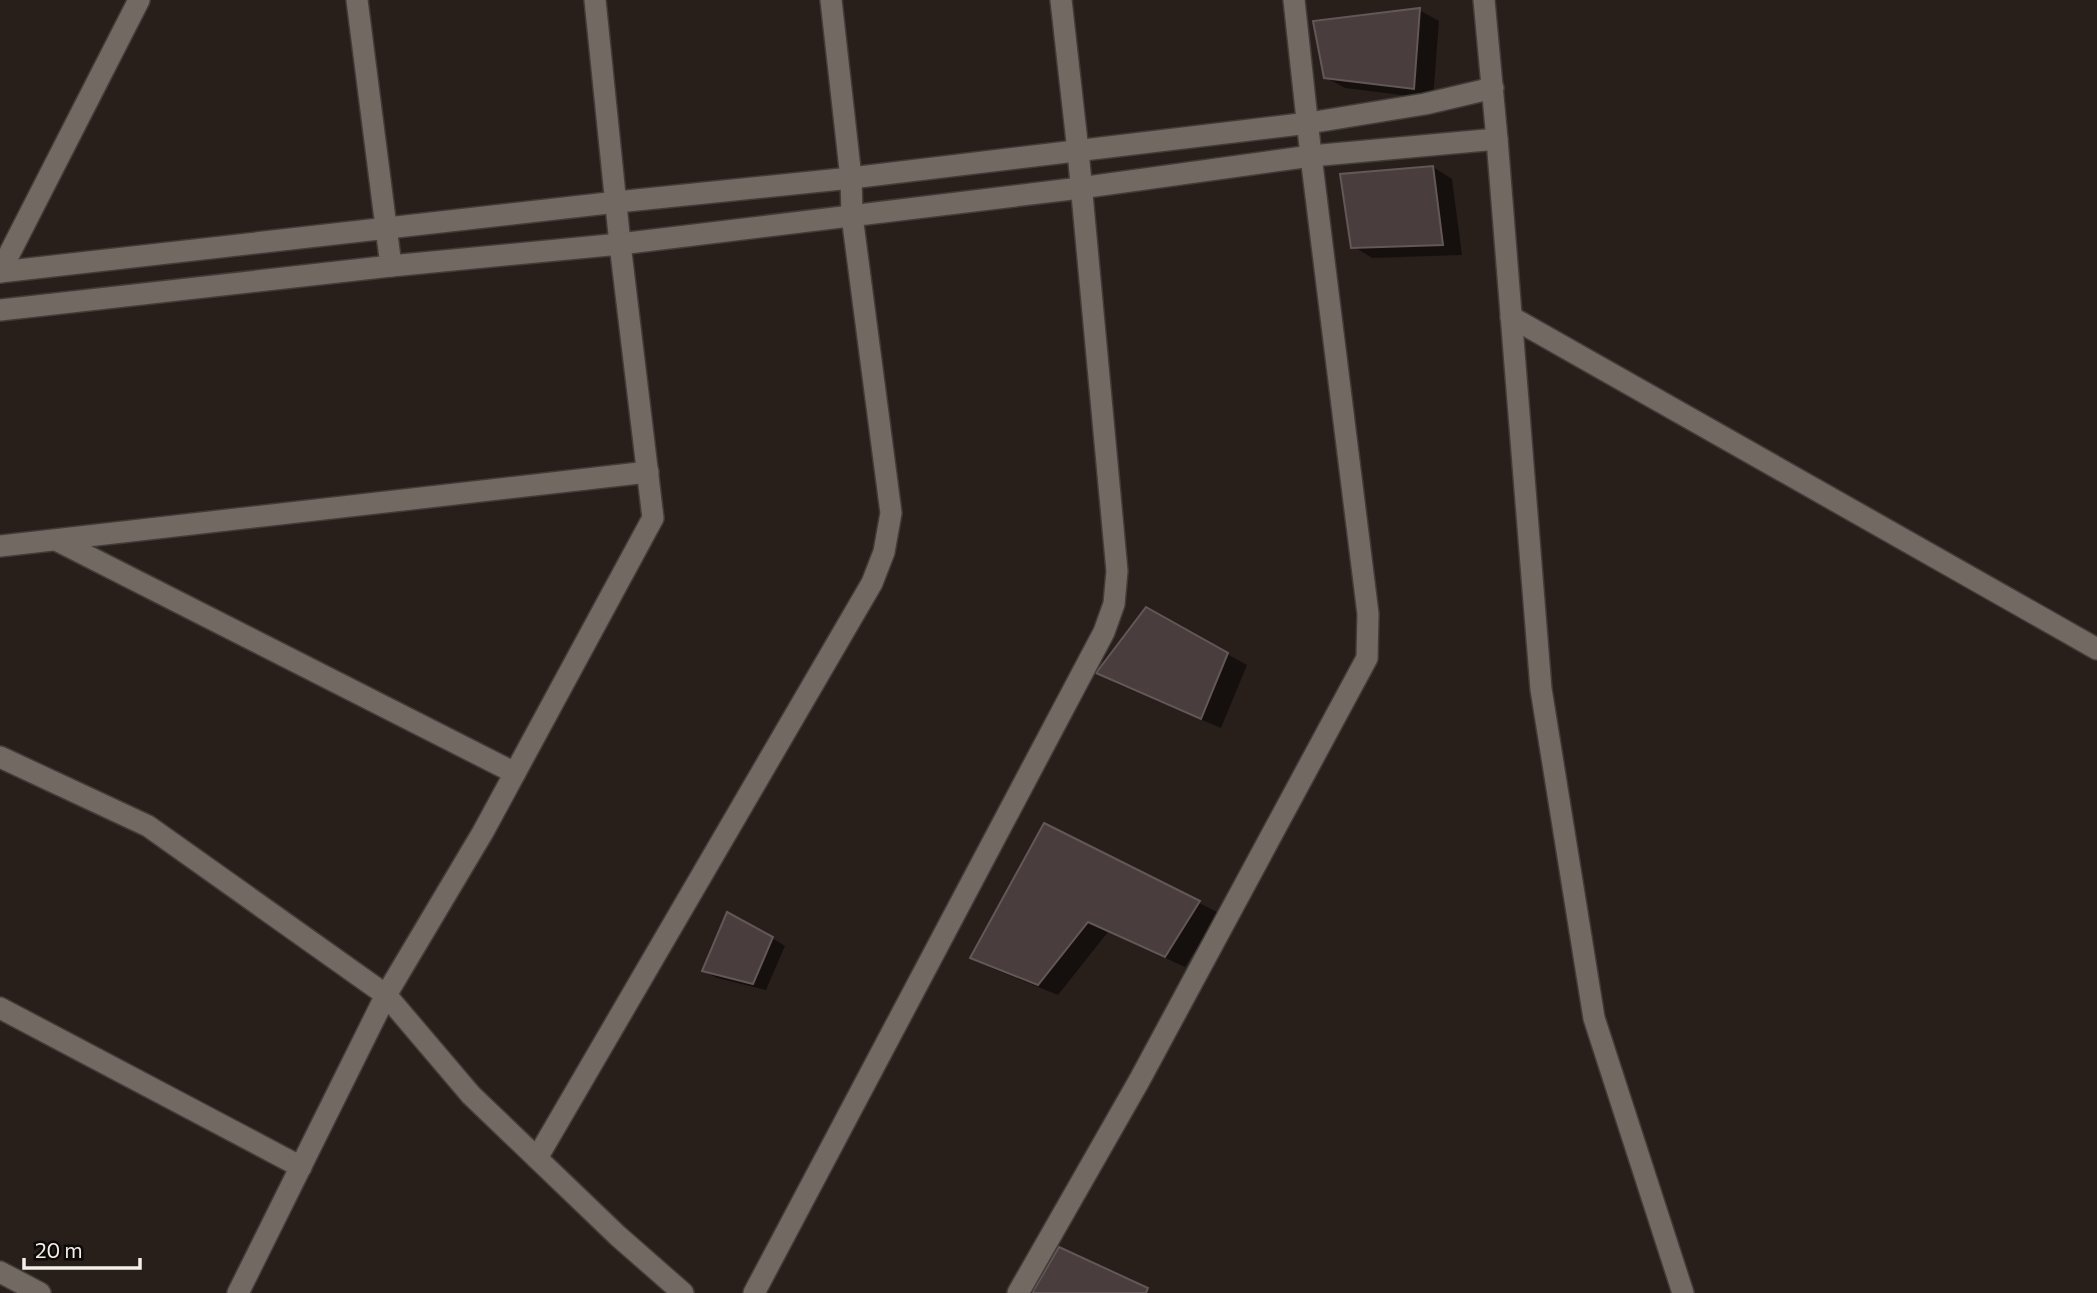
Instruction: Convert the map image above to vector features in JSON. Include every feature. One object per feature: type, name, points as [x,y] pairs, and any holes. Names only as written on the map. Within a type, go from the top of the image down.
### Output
[{"type":"street","points":[[139,0],[8,236],[0,272],[851,178],[1309,123],[1425,104],[1493,88]]},
{"type":"street","points":[[357,0],[391,266]]},
{"type":"street","points":[[239,1293],[386,995],[483,832],[653,518],[620,244],[595,0]]},
{"type":"street","points":[[537,1158],[872,583],[884,552],[891,513],[852,216],[851,178],[831,0]]},
{"type":"street","points":[[754,1293],[1098,645],[1114,604],[1117,572],[1078,151],[1061,0]]},
{"type":"street","points":[[1018,1293],[1139,1081],[1367,658],[1368,614],[1294,0]]},
{"type":"street","points":[[1484,0],[1541,689],[1594,1018],[1683,1293]]},
{"type":"street","points":[[0,310],[391,266],[620,244],[1080,188],[1311,156],[1497,139]]},
{"type":"street","points":[[1511,317],[2097,649]]},
{"type":"street","points":[[0,546],[648,472]]},
{"type":"street","points":[[56,540],[515,773]]},
{"type":"street","points":[[0,757],[148,826],[386,995],[471,1095],[618,1236],[683,1293]]},
{"type":"street","points":[[0,1008],[301,1167]]},
{"type":"street","points":[[0,1272],[40,1293]]},
{"type":"building","points":[[1420,8],[1414,89],[1324,78],[1313,21]]},
{"type":"building","points":[[1433,166],[1443,245],[1351,248],[1340,174]]},
{"type":"building","points":[[1146,607],[1228,653],[1201,719],[1096,673]]},
{"type":"building","points":[[1044,823],[1200,901],[1165,957],[1088,922],[1038,985],[970,958]]},
{"type":"building","points":[[727,912],[773,937],[753,984],[702,971]]},
{"type":"building","points":[[1059,1247],[1148,1288],[1146,1293],[1032,1293]]}]
